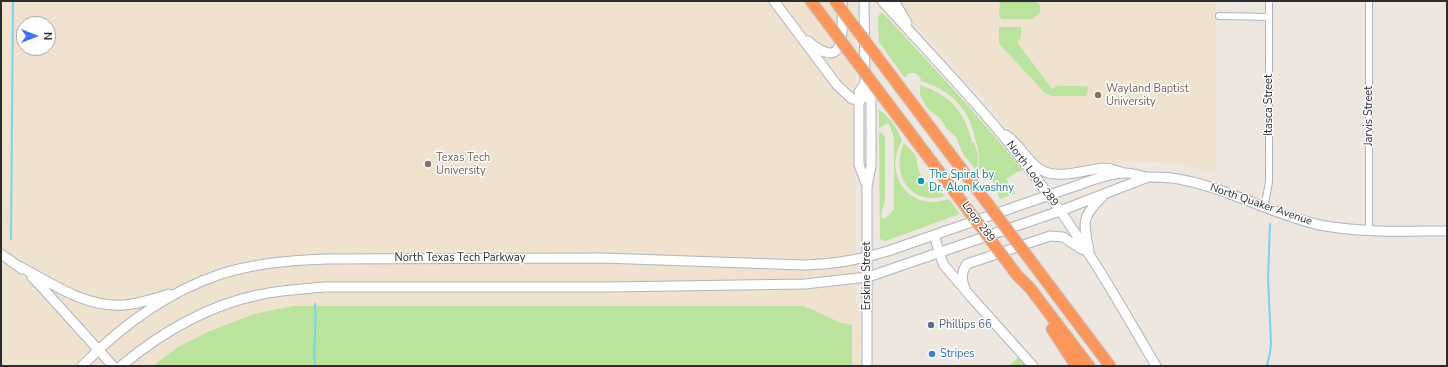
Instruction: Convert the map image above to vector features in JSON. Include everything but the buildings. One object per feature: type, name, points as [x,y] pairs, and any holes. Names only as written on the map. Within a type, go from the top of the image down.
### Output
[{"type":"highway","name":"Loop 289","points":[[811,1],[1017,275],[1030,288],[1089,366]]},
{"type":"highway","name":"Loop 289","points":[[835,1],[1110,366]]},
{"type":"highway","points":[[1017,275],[1023,289],[1055,333],[1076,366]]},
{"type":"main road","points":[[774,1],[837,85],[849,98],[859,100],[871,92],[865,83]]},
{"type":"main road","points":[[797,32],[820,51],[831,52],[839,48],[842,39],[842,1]]},
{"type":"main road","name":"Erskine Street","points":[[864,1],[865,83],[859,92],[859,165],[867,186]]},
{"type":"main road","name":"North Loop 289","points":[[882,1],[997,129],[1049,195],[1089,255],[1156,366]]},
{"type":"main road","points":[[894,1],[918,41]]},
{"type":"main road","name":"Erskine Street","points":[[867,366],[867,186],[871,166],[871,92]]},
{"type":"main road","points":[[997,129],[1014,140],[1036,166],[1047,172],[1062,174],[1104,168],[1126,173]]},
{"type":"main road","name":"North Quaker Avenue","points":[[868,257],[1100,178],[1126,173],[1148,177],[1176,178],[1201,184],[1264,208],[1321,225],[1368,230],[1447,231]]},
{"type":"main road","name":"North Quaker Avenue","points":[[868,277],[1060,212],[1148,177]]},
{"type":"main road","points":[[1089,255],[1085,221],[1087,214],[1093,206],[1106,194]]},
{"type":"main road","points":[[934,235],[944,264],[1033,366]]},
{"type":"main road","points":[[965,289],[962,278],[964,268],[967,264],[1050,236],[1063,237],[1089,255]]},
{"type":"main road","points":[[1,254],[19,266],[85,300],[103,305],[124,305],[145,302],[185,289]]},
{"type":"main road","name":"North Texas Tech Parkway","points":[[82,366],[98,349],[146,311],[185,289],[221,274],[289,260],[326,258],[603,258],[803,266],[833,264],[868,257]]},
{"type":"main road","points":[[19,266],[38,283],[113,366]]},
{"type":"main road","points":[[121,366],[161,335],[195,316],[226,304],[258,295],[288,290],[325,287],[609,287],[797,284],[868,277]]},
{"type":"street","name":"Itasca Street","points":[[1264,208],[1269,182],[1269,1]]},
{"type":"street","name":"Jarvis Street","points":[[1368,230],[1369,1]]},
{"type":"street","points":[[1219,16],[1269,17]]},
{"type":"shaded area","name":"Texas Tech University","points":[[1,1],[855,1],[856,301],[861,316],[863,366],[1,366]]},
{"type":"shaded area","name":"Wayland Baptist University","points":[[897,1],[1216,1],[1216,168],[1214,174],[1186,166],[1157,162],[1124,162],[1060,171],[1044,167],[1035,161],[991,107],[910,19]]},
{"type":"green space","points":[[1000,1],[1036,1],[1040,6],[1040,13],[1033,19],[1002,19],[999,16]]},
{"type":"green space","points":[[879,13],[886,16],[938,72],[1021,168],[1022,171],[1017,172],[1006,179],[1016,193],[1000,199],[990,175],[978,169],[979,154],[974,132],[970,121],[960,105],[953,98],[938,88],[921,81],[920,77],[915,73],[909,73],[905,78],[879,42]]},
{"type":"green space","points":[[999,27],[1021,27],[1021,38],[1017,42],[1052,89],[1058,85],[1087,86],[1087,95],[1052,96],[1045,93],[1002,47],[999,42]]},
{"type":"green space","points":[[920,85],[940,94],[955,106],[960,113],[969,131],[972,142],[977,150],[978,159],[976,170],[963,154],[956,137],[947,129],[940,118],[929,110],[923,101],[920,94]]},
{"type":"green space","points":[[879,110],[883,112],[893,123],[902,141],[897,154],[895,166],[898,178],[903,188],[912,196],[922,201],[935,202],[949,199],[960,214],[885,241],[880,239],[879,132],[885,137],[885,200],[881,218],[885,219],[894,209],[894,138],[889,124],[879,128]]},
{"type":"green space","points":[[904,143],[915,155],[921,176],[926,182],[945,196],[933,198],[922,197],[913,192],[906,185],[902,176],[900,165],[900,154]]},
{"type":"green space","points":[[293,306],[804,306],[841,323],[852,325],[852,366],[153,366],[178,347],[210,331],[254,314]]},
{"type":"green space","points":[[1019,357],[1026,366],[1006,366],[1010,365]]},
{"type":"waterway","points":[[11,239],[13,1]]},
{"type":"waterway","points":[[1267,366],[1271,343],[1268,278],[1270,224]]},
{"type":"waterway","points":[[315,304],[315,366]]},
{"type":"place","name":"Wayland Baptist University","points":[[1098,95]]},
{"type":"place","name":"Texas Tech University","points":[[428,164]]},
{"type":"place","name":"The Spiral by Dr. Alon Kvashny","points":[[921,181]]},
{"type":"place","name":"Phillips 66","points":[[931,325]]},
{"type":"place","name":"Stripes","points":[[932,354]]}]
